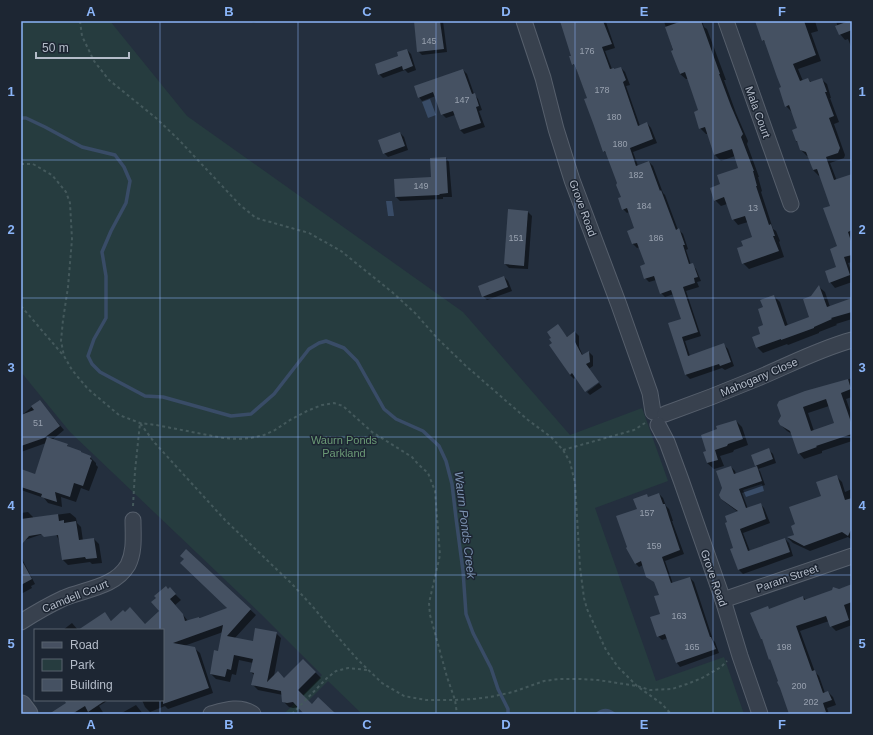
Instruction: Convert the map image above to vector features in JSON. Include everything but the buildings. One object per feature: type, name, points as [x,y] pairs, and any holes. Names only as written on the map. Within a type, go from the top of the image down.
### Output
[{"type":"street","name":"Grove Road","points":[[524,21],[543,78],[556,129],[572,180],[659,417],[723,600],[760,714]]},
{"type":"street","name":"Mala Court","points":[[726,21],[791,204]]},
{"type":"street","name":"Mahogany Close","points":[[659,417],[758,378],[836,344],[852,340]]},
{"type":"street","name":"Camdell Court","points":[[21,622],[51,604],[66,597],[100,586],[119,576],[128,565],[133,552],[133,520]]},
{"type":"street","name":"Param Street","points":[[723,600],[852,556]]},
{"type":"street","points":[[21,706],[27,714]]},
{"type":"street","points":[[211,714],[225,710],[238,709],[248,711],[253,714]]},
{"type":"path","points":[[80,21],[82,36],[94,61],[109,80],[174,134],[240,205],[256,218],[309,233],[341,252],[392,292],[415,313],[438,339],[466,366],[528,420],[551,437],[563,450],[570,462],[575,483],[580,566],[587,609],[599,637],[618,667],[637,686],[662,704],[671,714]]},
{"type":"path","points":[[21,164],[32,164],[52,175],[66,192],[70,203],[72,239],[68,288],[61,341],[64,356]]},
{"type":"path","points":[[21,306],[64,356],[72,370],[88,389],[120,415],[140,423],[223,438],[251,438],[264,435],[275,430],[290,420],[322,405],[334,403],[343,406],[372,432],[412,457],[428,473],[435,491],[440,555],[429,603],[430,615],[455,700],[457,714]]},
{"type":"path","points":[[563,450],[634,430],[659,417]]},
{"type":"path","points":[[133,520],[135,471],[140,423]]},
{"type":"path","points":[[140,423],[154,442],[226,520],[292,584],[358,660],[382,683],[404,696],[426,700],[455,700],[490,697],[513,692],[544,681],[559,679],[586,679],[637,686],[650,690],[672,689],[702,678],[721,667],[728,660],[740,656]]},
{"type":"path","points":[[292,714],[327,678],[336,671],[348,668],[368,670]]},
{"type":"green space","name":"Waurn Ponds Parkland","points":[[21,21],[110,21],[187,116],[463,312],[570,435],[642,408],[668,481],[595,508],[656,681],[724,657],[744,714],[362,714],[328,681],[295,714],[284,714],[322,675],[262,615],[70,432],[21,372]]},
{"type":"water","points":[[430,99],[436,115],[428,118],[422,102]]},
{"type":"water","points":[[386,201],[392,201],[394,216],[388,216]]},
{"type":"water","points":[[762,484],[764,491],[746,497],[743,490]]},
{"type":"waterway","name":"Waurn Ponds Creek","points":[[21,118],[26,118],[45,127],[82,147],[115,155],[124,167],[130,181],[126,203],[102,252],[106,276],[106,318],[94,339],[88,356],[92,364],[100,372],[145,396],[163,397],[231,416],[251,414],[274,394],[309,349],[326,341],[344,348],[357,361],[384,409],[396,419],[423,431],[439,446],[446,461],[452,484],[463,571],[466,614],[473,633],[491,668],[498,689],[508,709],[508,714]]},
{"type":"waterway","name":"Waurn Ponds Creek","points":[[597,714],[606,710],[614,714]]}]
